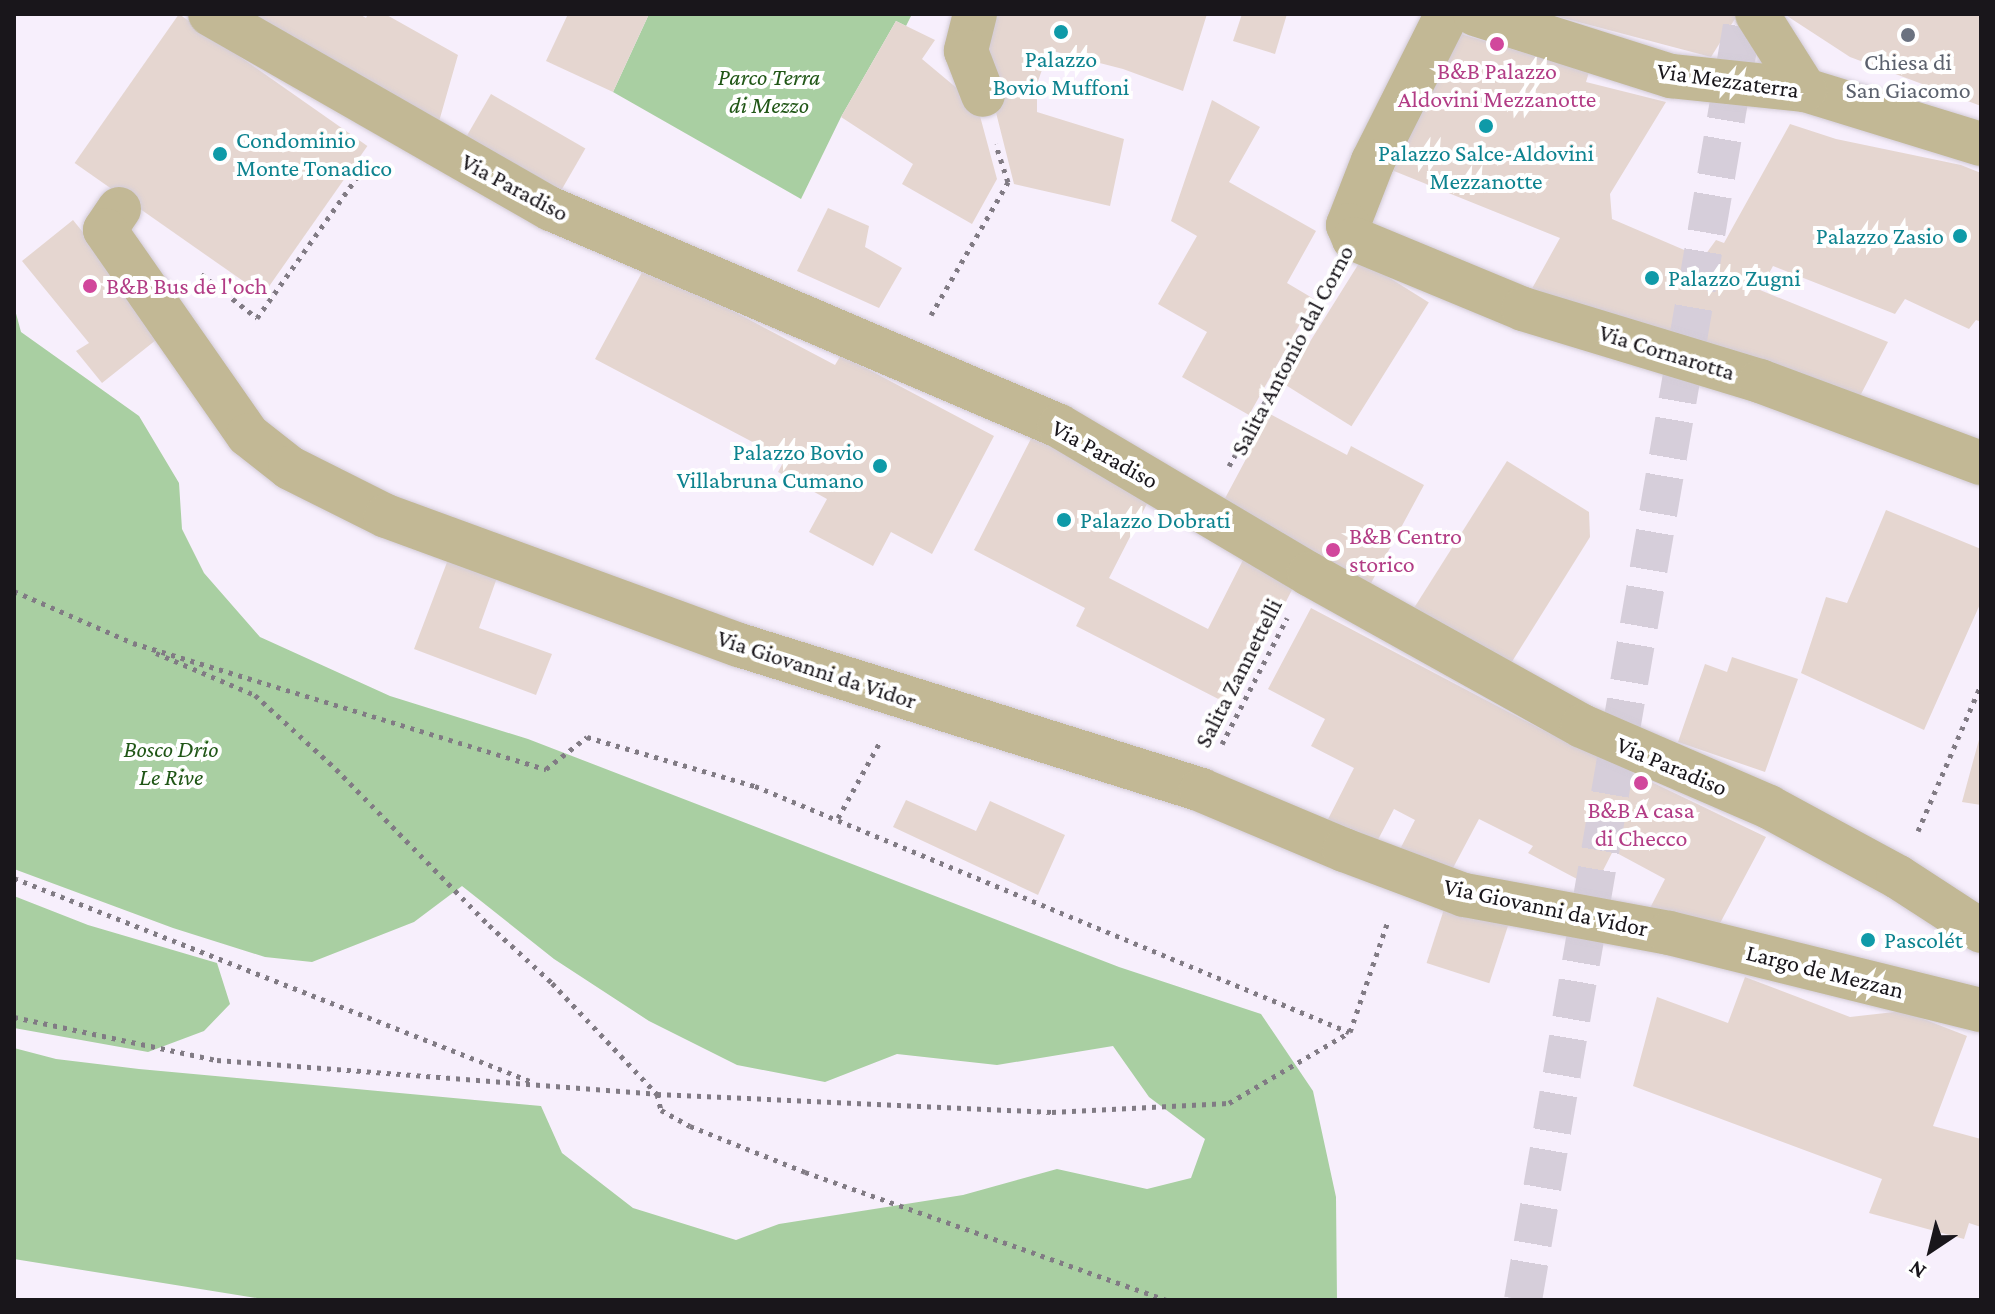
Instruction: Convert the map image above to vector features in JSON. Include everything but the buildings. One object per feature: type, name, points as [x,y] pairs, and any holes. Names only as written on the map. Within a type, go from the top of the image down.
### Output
[{"type":"street","name":"Via Paradiso","points":[[210,14],[551,209],[1059,426],[1309,574],[1582,726],[1769,807],[1898,877],[1981,931]]},
{"type":"street","points":[[975,14],[966,51],[983,95]]},
{"type":"street","name":"Salita Antonio dal Corno","points":[[1354,239],[1348,225],[1373,161],[1447,14]]},
{"type":"street","name":"Via Mezzaterra","points":[[1475,14],[1671,76],[1805,90],[1981,144]]},
{"type":"street","points":[[1757,14],[1805,90]]},
{"type":"street","name":"Via Giovanni da Vidor","points":[[119,209],[105,230],[248,435],[290,468],[386,516],[739,645],[1201,790],[1464,895],[1669,933]]},
{"type":"street","name":"Via Cornarotta","points":[[1354,239],[1523,309],[1760,381],[1981,463]]},
{"type":"street","name":"Largo de Mezzan","points":[[1669,933],[1981,1010]]},
{"type":"path","points":[[194,268],[257,318],[397,121]]},
{"type":"path","points":[[905,361],[1008,182],[997,146]]},
{"type":"path","name":"Salita Antonio dal Corno","points":[[1204,511],[1354,239]]},
{"type":"path","name":"Salita Zannettelli","points":[[1201,790],[1309,574]]},
{"type":"path","points":[[14,591],[255,695],[336,769],[489,925],[552,983],[657,1094],[661,1110],[704,1132],[805,1172],[1166,1300]]},
{"type":"path","points":[[133,643],[546,769],[587,737],[755,786],[1350,1032]]},
{"type":"path","points":[[838,818],[905,698]]},
{"type":"path","points":[[14,1017],[217,1060],[657,1094],[1052,1112],[1229,1103],[1350,1032],[1405,873]]},
{"type":"path","points":[[14,878],[538,1084]]},
{"type":"green space","name":"Parco Terra di Mezzo","points":[[649,14],[912,14],[906,26],[896,21],[841,117],[801,199],[613,92]]},
{"type":"green space","name":"Bosco Drio Le Rive","points":[[14,306],[21,332],[139,416],[179,483],[182,529],[204,573],[260,637],[390,696],[528,739],[1119,967],[1261,1014],[1313,1091],[1336,1197],[1337,1300],[269,1300],[14,1259],[14,1048],[56,1059],[139,1069],[541,1106],[562,1153],[633,1208],[736,1240],[779,1224],[963,1195],[1057,1169],[1147,1189],[1191,1178],[1205,1139],[1149,1097],[1113,1046],[997,1065],[897,1054],[825,1082],[737,1065],[649,1021],[554,959],[462,886],[414,922],[312,962],[265,957],[173,928],[14,869]]},
{"type":"green space","points":[[14,896],[88,925],[217,963],[230,1004],[204,1031],[148,1052],[14,1028]]},
{"type":"tunnel","points":[[1523,1300],[1744,14]]},
{"type":"place","name":"Palazzo Bovio Muffoni","points":[[1061,32]]},
{"type":"place","name":"Chiesa di San Giacomo","points":[[1908,35]]},
{"type":"place","name":"B&B Palazzo Aldovini Mezzanotte","points":[[1497,44]]},
{"type":"place","name":"Palazzo Salce-Aldovini Mezzanotte","points":[[1486,126]]},
{"type":"place","name":"Condominio Monte Tonadico","points":[[220,154]]},
{"type":"place","name":"Palazzo Zasio","points":[[1960,236]]},
{"type":"place","name":"Palazzo Zugni","points":[[1652,278]]},
{"type":"place","name":"B&B Bus de l'och","points":[[90,286]]},
{"type":"place","name":"Palazzo Bovio Villabruna Cumano","points":[[880,466]]},
{"type":"place","name":"Palazzo Dobrati","points":[[1064,520]]},
{"type":"place","name":"B&B Centro storico","points":[[1333,550]]},
{"type":"place","name":"B&B A casa di Checco","points":[[1641,783]]},
{"type":"place","name":"Pascolét","points":[[1868,940]]}]
